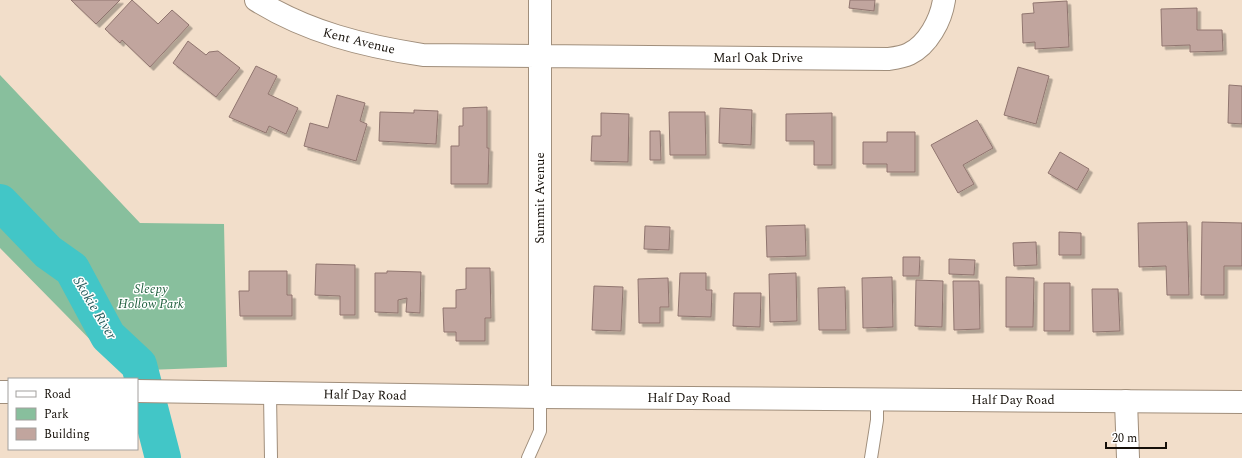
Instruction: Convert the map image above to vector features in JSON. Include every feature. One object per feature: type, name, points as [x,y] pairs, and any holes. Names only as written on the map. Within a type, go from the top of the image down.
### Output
[{"type":"street","name":"Kent Avenue","points":[[256,0],[274,12],[315,30],[376,48],[423,55],[540,57]]},
{"type":"street","name":"Summit Avenue","points":[[540,0],[540,397]]},
{"type":"street","name":"Marl Oak Drive","points":[[540,57],[888,59],[908,55],[918,49],[934,29],[944,0]]},
{"type":"street","name":"Half Day Road","points":[[138,391],[540,397],[1242,402]]},
{"type":"street","points":[[1126,401],[1128,458]]},
{"type":"lane","points":[[270,394],[271,458]]},
{"type":"lane","points":[[528,458],[540,432],[540,397]]},
{"type":"lane","points":[[871,458],[877,420],[878,399]]},
{"type":"green space","name":"Sleepy Hollow Park","points":[[0,75],[140,223],[224,224],[227,367],[121,371],[0,248]]},
{"type":"building","points":[[71,0],[120,0],[96,24]]},
{"type":"building","points":[[132,0],[158,24],[172,10],[189,25],[150,67],[122,40],[120,43],[105,29]]},
{"type":"building","points":[[850,0],[875,0],[874,11],[849,8]]},
{"type":"building","points":[[1067,1],[1069,47],[1035,49],[1035,42],[1023,43],[1022,14],[1034,13],[1033,3]]},
{"type":"building","points":[[1197,8],[1197,30],[1222,30],[1223,51],[1190,52],[1190,45],[1162,46],[1161,9]]},
{"type":"building","points":[[188,41],[206,55],[209,52],[218,51],[240,68],[216,97],[173,63]]},
{"type":"building","points":[[256,66],[277,76],[268,94],[298,108],[286,134],[269,126],[266,133],[229,117]]},
{"type":"building","points":[[1018,67],[1049,76],[1036,124],[1004,115]]},
{"type":"building","points":[[1229,85],[1242,86],[1242,124],[1228,123]]},
{"type":"building","points":[[337,95],[365,103],[360,121],[367,124],[356,161],[304,146],[310,123],[328,128]]},
{"type":"building","points":[[487,107],[487,148],[489,148],[488,184],[451,184],[451,146],[459,146],[459,126],[463,126],[463,108]]},
{"type":"building","points":[[720,108],[752,110],[751,145],[719,143]]},
{"type":"building","points":[[414,110],[438,111],[436,144],[379,141],[380,112],[414,113]]},
{"type":"building","points":[[669,112],[705,112],[706,155],[670,155]]},
{"type":"building","points":[[601,113],[629,114],[628,162],[591,161],[592,136],[601,136]]},
{"type":"building","points":[[832,113],[832,165],[814,165],[814,141],[786,141],[786,114]]},
{"type":"building","points":[[977,120],[993,148],[963,165],[974,184],[958,193],[931,145]]},
{"type":"building","points":[[650,131],[660,131],[661,160],[650,160]]},
{"type":"building","points":[[887,132],[915,132],[915,172],[887,172],[887,164],[863,164],[863,142],[887,142]]},
{"type":"building","points":[[1060,152],[1089,169],[1077,190],[1048,173]]},
{"type":"building","points":[[1187,222],[1189,295],[1167,295],[1166,266],[1139,267],[1138,223]]},
{"type":"building","points":[[1202,222],[1242,223],[1242,266],[1224,266],[1224,295],[1201,295]]},
{"type":"building","points":[[805,225],[806,256],[767,257],[766,226]]},
{"type":"building","points":[[645,226],[670,227],[669,250],[644,249]]},
{"type":"building","points":[[1059,232],[1081,233],[1081,255],[1059,255]]},
{"type":"building","points":[[1036,242],[1037,265],[1014,266],[1013,243]]},
{"type":"building","points":[[903,257],[920,257],[919,276],[903,276]]},
{"type":"building","points":[[949,259],[975,260],[974,275],[949,274]]},
{"type":"building","points":[[316,264],[355,265],[355,315],[340,315],[340,296],[315,295]]},
{"type":"building","points":[[466,268],[490,268],[491,318],[485,318],[485,341],[456,341],[456,332],[444,332],[443,308],[456,308],[456,290],[466,289]]},
{"type":"building","points":[[249,271],[287,271],[287,295],[292,295],[292,316],[240,316],[239,291],[249,291]]},
{"type":"building","points":[[387,271],[421,272],[420,313],[406,312],[407,298],[398,300],[398,313],[375,312],[375,273],[387,273]]},
{"type":"building","points":[[680,273],[706,273],[706,290],[712,290],[711,317],[678,316]]},
{"type":"building","points":[[796,273],[797,321],[770,322],[769,274]]},
{"type":"building","points":[[892,277],[893,327],[863,328],[862,278]]},
{"type":"building","points":[[1006,277],[1034,278],[1033,327],[1006,327]]},
{"type":"building","points":[[668,278],[669,307],[660,307],[660,323],[639,323],[638,279]]},
{"type":"building","points":[[916,280],[943,281],[942,327],[915,326]]},
{"type":"building","points":[[953,281],[979,281],[980,329],[954,330]]},
{"type":"building","points":[[1044,283],[1070,283],[1070,331],[1044,331]]},
{"type":"building","points":[[594,286],[623,287],[621,331],[592,330]]},
{"type":"building","points":[[845,287],[846,330],[819,330],[818,288]]},
{"type":"building","points":[[1092,289],[1118,289],[1120,331],[1093,332]]},
{"type":"building","points":[[734,293],[761,293],[760,327],[733,326]]},
{"type":"waterway","name":"Skokie River","points":[[0,202],[48,252],[72,269],[108,336],[139,365],[163,458]]}]
